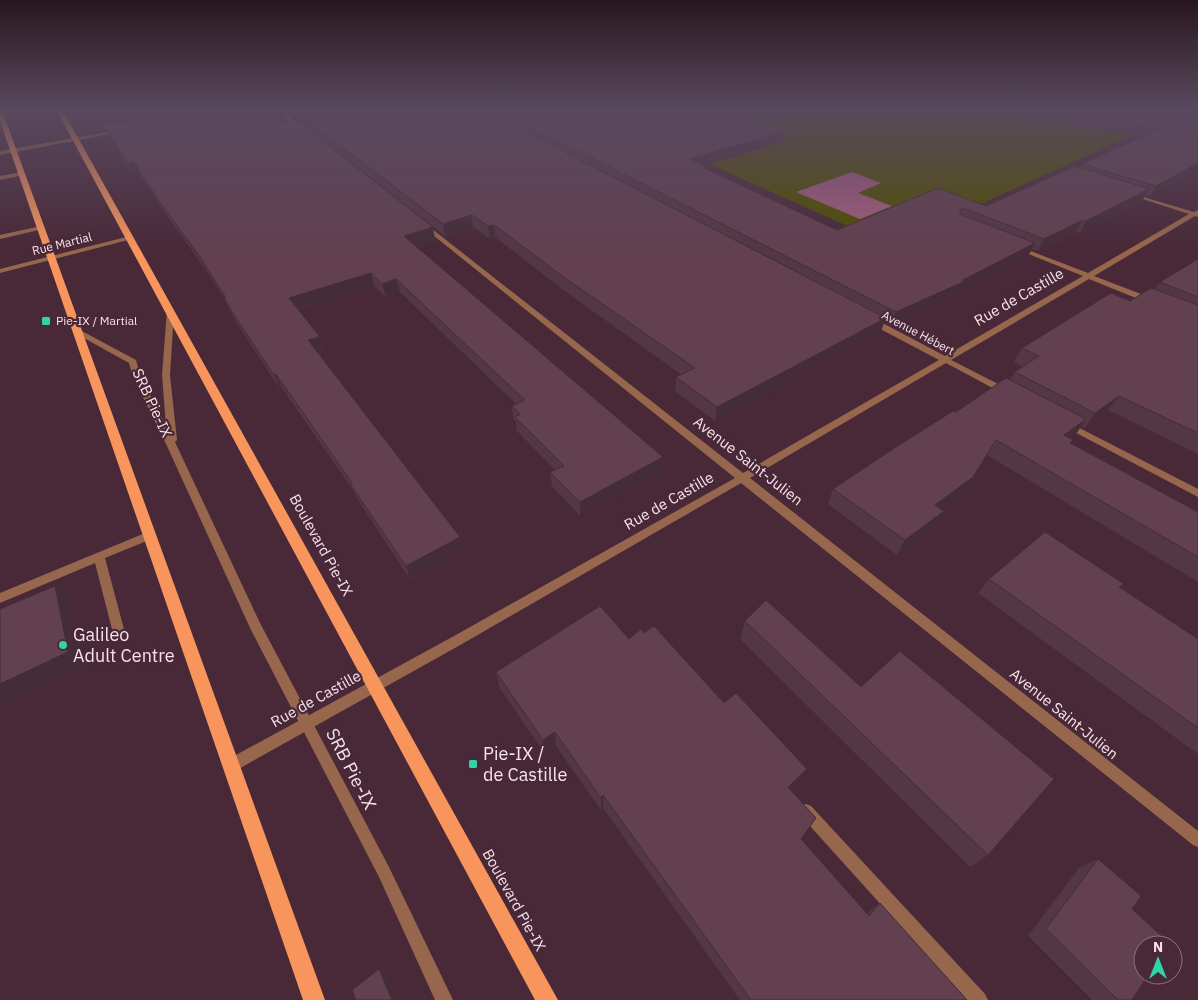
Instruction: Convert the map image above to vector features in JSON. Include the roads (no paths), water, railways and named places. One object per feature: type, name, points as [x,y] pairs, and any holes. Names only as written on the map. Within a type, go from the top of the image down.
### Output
[{"type":"main road","points":[[16,156],[314,1000]]},
{"type":"main road","name":"Boulevard Pie-IX","points":[[84,156],[547,1000]]},
{"type":"street","points":[[0,178],[22,174]]},
{"type":"street","points":[[1127,192],[1197,214]]},
{"type":"street","name":"Rue de Castille","points":[[230,766],[744,477],[944,359],[1197,214]]},
{"type":"street","name":"Avenue Saint-Julien","points":[[416,219],[744,477],[1198,840]]},
{"type":"street","points":[[0,238],[41,228]]},
{"type":"street","name":"Rue Martial","points":[[0,271],[130,238]]},
{"type":"street","points":[[1013,246],[1161,305]]},
{"type":"street","name":"SRB Pie-IX","points":[[170,312],[166,375],[172,446]]},
{"type":"street","name":"Avenue Hébert","points":[[865,317],[1014,396]]},
{"type":"street","name":"SRB Pie-IX","points":[[77,332],[133,362],[137,377],[172,446],[254,626],[384,872],[444,1000]]},
{"type":"street","points":[[1058,420],[1198,493]]},
{"type":"street","points":[[0,598],[150,535]]},
{"type":"street","points":[[99,556],[119,634]]},
{"type":"street","points":[[805,810],[979,1000]]},
{"type":"place","name":"Pie-IX / Martial","points":[[46,321]]},
{"type":"place","name":"Galileo Adult Centre","points":[[63,645]]},
{"type":"place","name":"Pie-IX / de Castille","points":[[473,764]]}]
